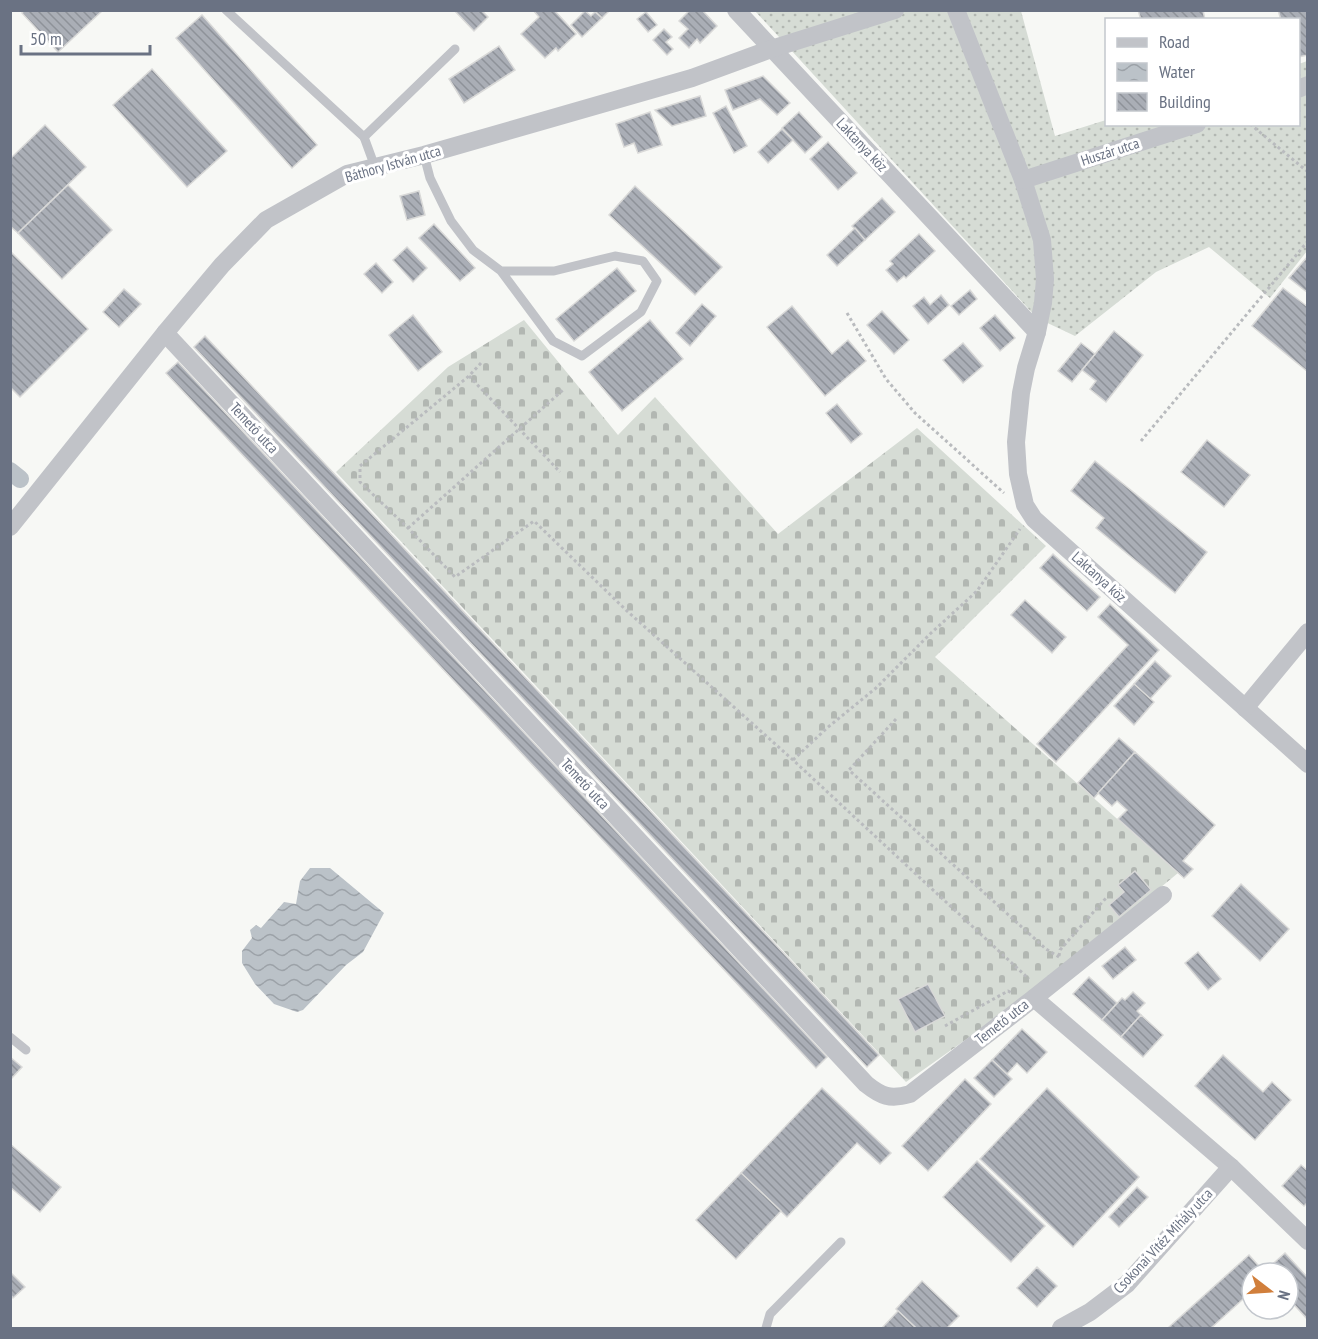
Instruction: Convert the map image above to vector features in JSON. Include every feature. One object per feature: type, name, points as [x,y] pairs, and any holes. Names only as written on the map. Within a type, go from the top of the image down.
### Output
[{"type":"street","name":"Laktanya köz","points":[[736,10],[1037,332]]},
{"type":"street","name":"Báthory István utca","points":[[10,527],[165,333],[222,265],[266,220],[347,174],[424,155],[692,78],[771,49],[895,10]]},
{"type":"street","name":"Laktanya köz","points":[[957,10],[1023,180],[1042,240],[1045,279],[1043,303],[1021,393],[1016,442],[1018,474],[1025,505],[1034,519],[1308,764]]},
{"type":"street","name":"Huszár utca","points":[[1023,180],[1191,126]]},
{"type":"street","name":"Temető utca","points":[[165,333],[866,1084],[877,1093],[899,1097],[910,1094],[1163,895]]},
{"type":"street","points":[[1245,708],[1308,632]]},
{"type":"street","name":"Temető utca","points":[[1034,998],[1231,1167],[1308,1241]]},
{"type":"street","name":"Csokonai Vitéz Mihály utca","points":[[1061,1329],[1090,1312],[1127,1284],[1231,1167]]},
{"type":"lane","points":[[226,10],[364,137],[375,167]]},
{"type":"lane","points":[[364,137],[455,49]]},
{"type":"lane","points":[[424,155],[430,178],[451,221],[473,250],[501,271],[553,341],[582,356],[641,312],[657,281],[643,261],[615,256],[554,272],[501,271]]},
{"type":"lane","points":[[10,1037],[27,1050]]},
{"type":"lane","points":[[766,1329],[770,1314],[841,1242]]},
{"type":"path","points":[[1252,126],[1308,172]]},
{"type":"path","points":[[1141,441],[1308,241]]},
{"type":"path","points":[[847,313],[886,379],[915,413],[1008,497]]},
{"type":"path","points":[[481,363],[469,376],[360,466],[360,482],[455,577],[534,521],[627,611],[793,760],[1029,978]]},
{"type":"path","points":[[469,376],[560,472]]},
{"type":"path","points":[[408,528],[564,390]]},
{"type":"path","points":[[793,760],[827,728],[876,688],[977,591],[1016,534],[1028,521],[1034,519]]},
{"type":"path","points":[[896,719],[849,770],[1046,950],[1059,957]]},
{"type":"path","points":[[1058,963],[1060,950],[1106,897]]},
{"type":"path","points":[[945,1026],[1008,991],[1015,994]]},
{"type":"green space","points":[[755,11],[1021,11],[1055,136],[1105,120],[1105,126],[1300,126],[1300,64],[1307,61],[1307,251],[1270,298],[1209,247],[1156,272],[1075,336],[1037,318]]},
{"type":"green space","points":[[524,320],[618,435],[655,397],[778,534],[917,428],[1046,546],[935,657],[1178,873],[1043,985],[906,1082],[336,472],[448,367]]},
{"type":"water","points":[[310,868],[330,868],[384,913],[363,952],[346,965],[303,1010],[297,1012],[274,1004],[255,984],[242,963],[242,951],[252,938],[250,930],[256,925],[261,928],[284,902],[296,904],[300,881]]},
{"type":"building","points":[[24,10],[103,10],[58,52],[22,13]]},
{"type":"building","points":[[454,10],[481,10],[488,17],[474,31]]},
{"type":"building","points":[[533,10],[554,10],[576,34],[558,51],[556,48],[545,58],[521,34],[539,17]]},
{"type":"building","points":[[594,10],[610,10],[602,18]]},
{"type":"building","points":[[690,10],[702,10],[717,26],[700,43],[697,39],[689,48],[679,38],[688,29],[679,21]]},
{"type":"building","points":[[1138,10],[1203,10],[1205,18],[1140,18]]},
{"type":"building","points":[[1278,10],[1308,10],[1308,55],[1300,57],[1300,18],[1280,18]]},
{"type":"building","points":[[585,11],[591,16],[595,12],[602,18],[582,37],[571,25]]},
{"type":"building","points":[[646,12],[657,25],[648,32],[637,19]]},
{"type":"building","points":[[202,15],[317,145],[292,168],[176,38]]},
{"type":"building","points":[[664,29],[672,37],[666,42],[673,49],[667,55],[653,40]]},
{"type":"building","points":[[499,46],[515,70],[464,103],[449,79]]},
{"type":"building","points":[[152,69],[227,151],[187,187],[113,105]]},
{"type":"building","points":[[763,76],[790,103],[777,115],[760,99],[733,110],[725,90]]},
{"type":"building","points":[[700,96],[706,116],[672,126],[655,110]]},
{"type":"building","points":[[726,106],[747,146],[734,153],[713,113]]},
{"type":"building","points":[[650,112],[662,145],[638,153],[634,143],[624,147],[616,124]]},
{"type":"building","points":[[799,112],[822,137],[805,153],[782,128]]},
{"type":"building","points":[[45,125],[86,167],[18,233],[10,226],[10,159]]},
{"type":"building","points":[[782,129],[793,140],[768,163],[758,152]]},
{"type":"building","points":[[828,142],[857,173],[838,190],[810,159]]},
{"type":"building","points":[[68,185],[112,230],[62,279],[18,233]]},
{"type":"building","points":[[635,186],[722,267],[695,295],[609,215]]},
{"type":"building","points":[[419,191],[425,215],[407,220],[400,196]]},
{"type":"building","points":[[882,198],[895,212],[865,240],[852,226]]},
{"type":"building","points":[[434,224],[475,268],[460,281],[419,238]]},
{"type":"building","points":[[855,228],[865,240],[837,266],[827,255]]},
{"type":"building","points":[[919,234],[935,251],[906,278],[904,276],[897,282],[886,270],[893,264],[890,261]]},
{"type":"building","points":[[407,247],[427,268],[413,282],[393,260]]},
{"type":"building","points":[[10,251],[88,329],[20,397],[10,387]]},
{"type":"building","points":[[1308,256],[1308,293],[1289,278]]},
{"type":"building","points":[[376,263],[393,282],[382,293],[364,274]]},
{"type":"building","points":[[617,268],[636,291],[574,341],[556,319]]},
{"type":"building","points":[[1283,288],[1308,307],[1308,372],[1252,326]]},
{"type":"building","points":[[124,289],[141,304],[119,327],[103,312]]},
{"type":"building","points":[[970,290],[977,299],[959,315],[951,306]]},
{"type":"building","points":[[941,295],[949,305],[928,324],[913,306],[924,297],[930,305]]},
{"type":"building","points":[[702,304],[716,316],[690,346],[676,333]]},
{"type":"building","points":[[792,306],[832,354],[848,340],[866,361],[825,396],[767,327]]},
{"type":"building","points":[[882,311],[909,340],[894,354],[867,325]]},
{"type":"building","points":[[413,315],[442,352],[418,371],[389,335]]},
{"type":"building","points":[[995,315],[1015,338],[1000,351],[980,328]]},
{"type":"building","points":[[650,320],[683,359],[622,411],[589,372]]},
{"type":"building","points":[[1114,331],[1143,355],[1106,402],[1090,389],[1096,381],[1082,370]]},
{"type":"building","points":[[205,336],[879,1055],[867,1067],[194,347]]},
{"type":"building","points":[[963,343],[983,366],[963,383],[943,360]]},
{"type":"building","points":[[1081,343],[1095,354],[1072,382],[1058,371]]},
{"type":"building","points":[[178,362],[827,1057],[816,1068],[166,373]]},
{"type":"building","points":[[837,404],[862,434],[851,443],[826,413]]},
{"type":"building","points":[[1207,440],[1250,475],[1224,507],[1181,472]]},
{"type":"building","points":[[1095,461],[1207,552],[1175,593],[1096,528],[1104,518],[1071,491]]},
{"type":"building","points":[[1053,554],[1100,597],[1087,611],[1040,568]]},
{"type":"building","points":[[1025,600],[1066,637],[1052,653],[1011,615]]},
{"type":"building","points":[[1110,604],[1159,650],[1056,762],[1037,744],[1128,645],[1098,617]]},
{"type":"building","points":[[1155,661],[1171,676],[1150,699],[1134,684]]},
{"type":"building","points":[[1134,684],[1154,702],[1134,725],[1114,706]]},
{"type":"building","points":[[1119,738],[1135,752],[1094,798],[1078,783]]},
{"type":"building","points":[[1135,752],[1215,825],[1183,861],[1193,869],[1184,878],[1118,819],[1127,810],[1117,801],[1112,806],[1098,793]]},
{"type":"building","points":[[1135,871],[1151,890],[1119,917],[1109,905],[1124,892],[1118,885]]},
{"type":"building","points":[[1241,884],[1289,929],[1260,961],[1212,916]]},
{"type":"building","points":[[1125,947],[1136,960],[1113,979],[1102,966]]},
{"type":"building","points":[[1198,952],[1221,979],[1208,990],[1185,963]]},
{"type":"building","points":[[1089,977],[1117,1003],[1102,1020],[1073,994]]},
{"type":"building","points":[[928,984],[945,1016],[915,1032],[898,999]]},
{"type":"building","points":[[1133,992],[1145,1003],[1137,1011],[1141,1015],[1121,1037],[1102,1020],[1122,998],[1125,1000]]},
{"type":"building","points":[[1141,1015],[1163,1035],[1143,1057],[1121,1037]]},
{"type":"building","points":[[1022,1029],[1047,1052],[1027,1073],[1017,1063],[1007,1074],[992,1060]]},
{"type":"building","points":[[1223,1055],[1263,1092],[1272,1082],[1291,1100],[1255,1140],[1195,1086]]},
{"type":"building","points":[[10,1057],[22,1067],[10,1080]]},
{"type":"building","points":[[992,1060],[1012,1079],[994,1097],[974,1078]]},
{"type":"building","points":[[965,1079],[991,1104],[928,1171],[902,1146]]},
{"type":"building","points":[[822,1088],[891,1153],[880,1164],[857,1143],[787,1217],[741,1173]]},
{"type":"building","points":[[1047,1088],[1139,1177],[1073,1247],[980,1159]]},
{"type":"building","points":[[10,1144],[61,1187],[40,1212],[10,1187]]},
{"type":"building","points":[[977,1161],[1045,1226],[1011,1262],[943,1197]]},
{"type":"building","points":[[1301,1165],[1308,1171],[1308,1202],[1304,1206],[1282,1186]]},
{"type":"building","points":[[741,1173],[781,1211],[736,1259],[696,1220]]},
{"type":"building","points":[[1137,1187],[1148,1197],[1119,1227],[1109,1217]]},
{"type":"building","points":[[1285,1253],[1292,1261],[1276,1261]]},
{"type":"building","points":[[1249,1255],[1254,1261],[1242,1261]]},
{"type":"building","points":[[1240,1263],[1240,1302],[1211,1328],[1168,1328]]},
{"type":"building","points":[[1037,1267],[1057,1286],[1037,1307],[1017,1288]]},
{"type":"building","points":[[1300,1269],[1308,1278],[1308,1320],[1300,1311]]},
{"type":"building","points":[[10,1272],[25,1287],[13,1298],[10,1294]]},
{"type":"building","points":[[922,1281],[959,1316],[947,1328],[916,1328],[896,1309]]},
{"type":"building","points":[[898,1311],[916,1328],[882,1328]]},
{"type":"waterway","points":[[10,471],[20,479]]}]
